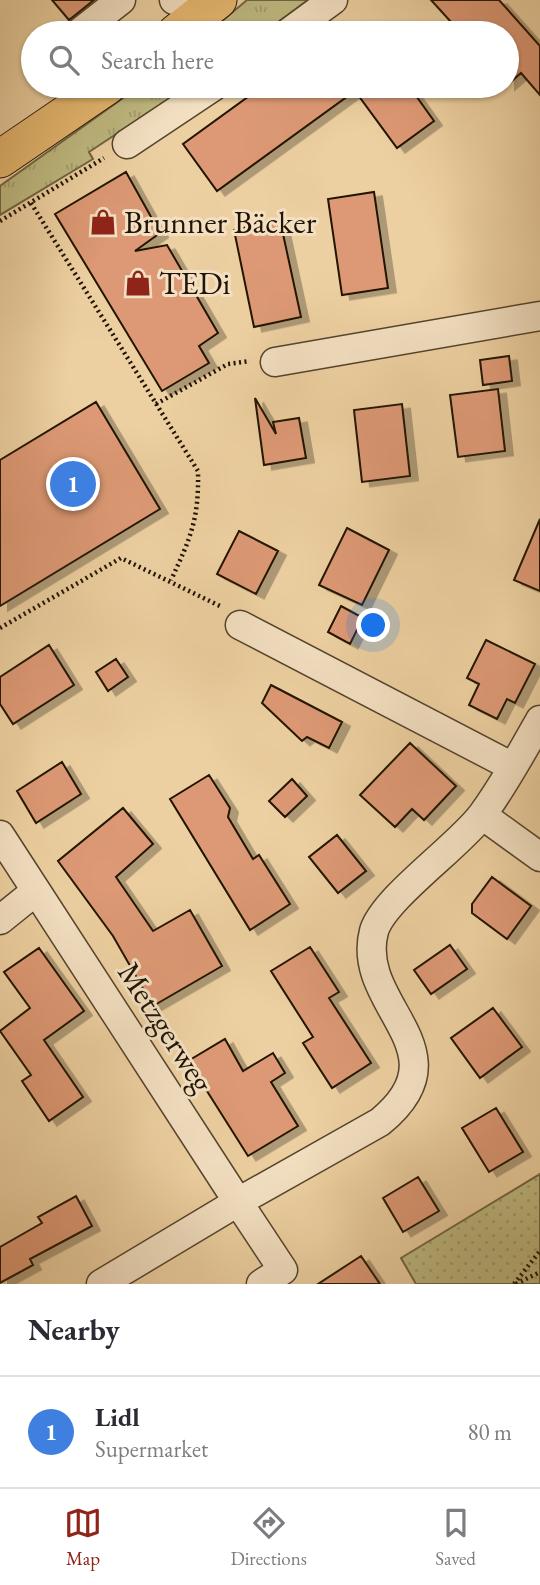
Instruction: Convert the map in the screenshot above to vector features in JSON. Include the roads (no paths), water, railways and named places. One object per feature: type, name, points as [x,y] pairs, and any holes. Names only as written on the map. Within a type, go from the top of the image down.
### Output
[{"type":"main road","points":[[186,21],[199,4]]},
{"type":"main road","points":[[0,159],[72,98]]},
{"type":"street","points":[[94,21],[121,0]]},
{"type":"street","points":[[304,21],[333,0]]},
{"type":"street","points":[[127,144],[196,98]]},
{"type":"street","points":[[275,362],[540,316]]},
{"type":"street","points":[[240,625],[513,767]]},
{"type":"street","points":[[102,1284],[237,1202],[380,1122],[401,1105],[413,1082],[414,1052],[379,980],[372,953],[375,929],[391,905],[481,815],[540,720]]},
{"type":"street","points":[[481,815],[540,857]]},
{"type":"street","name":"Metzgerweg","points":[[0,835],[237,1202],[272,1277]]},
{"type":"street","points":[[0,920],[36,891]]},
{"type":"place","name":"Brunner Bäcker","points":[[103,222]]},
{"type":"place","name":"TEDi","points":[[138,283]]},
{"type":"place","name":"Lidl","points":[[73,484]]}]
